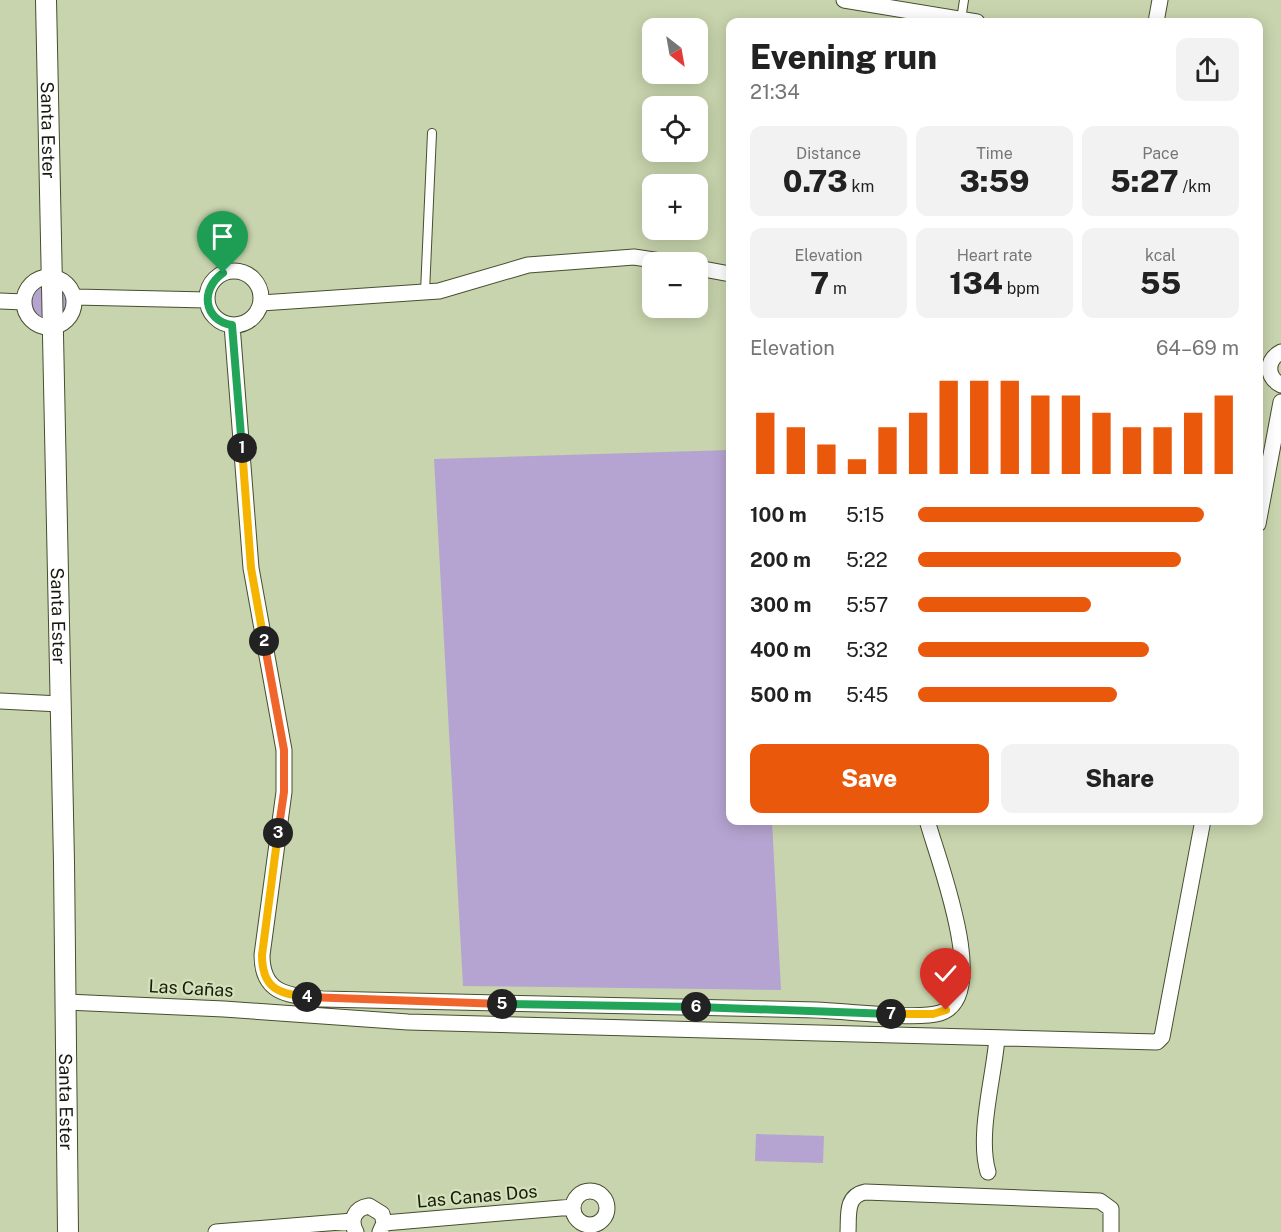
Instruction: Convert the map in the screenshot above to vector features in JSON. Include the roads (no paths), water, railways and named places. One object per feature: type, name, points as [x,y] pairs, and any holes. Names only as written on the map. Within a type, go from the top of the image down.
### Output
[{"type":"street","name":"Santa Ester","points":[[46,0],[66,1002],[68,1232]]},
{"type":"street","points":[[844,0],[949,18]]},
{"type":"street","points":[[1157,18],[1160,0]]},
{"type":"street","points":[[261,303],[439,291],[528,265],[642,258]]},
{"type":"street","points":[[708,270],[726,273]]},
{"type":"street","points":[[239,272],[254,280],[261,294],[261,303],[254,317],[248,322],[232,325],[217,320],[208,308],[208,292],[216,278],[223,273],[239,272]]},
{"type":"street","points":[[51,276],[66,282],[75,297],[72,313],[67,320],[52,327],[44,327],[30,318],[24,302],[29,287],[42,277],[51,276]]},
{"type":"street","points":[[75,297],[207,300]]},
{"type":"street","points":[[0,301],[24,302]]},
{"type":"street","points":[[232,325],[251,568],[284,750],[284,792],[262,967],[268,983],[279,990],[322,999],[816,1010],[891,1014],[941,1013],[954,1004],[961,976],[958,925],[949,886],[929,825]]},
{"type":"street","points":[[1281,352],[1273,358],[1270,367],[1273,379],[1281,385]]},
{"type":"street","points":[[1263,497],[1281,402]]},
{"type":"street","points":[[0,701],[60,704]]},
{"type":"street","name":"Las Cañas","points":[[66,1002],[224,1009],[408,1022],[997,1038],[1160,1040],[1202,825]]},
{"type":"street","points":[[985,1196],[988,1173],[985,1157],[989,1082],[995,1065],[997,1038]]},
{"type":"street","points":[[848,1232],[850,1203],[861,1192],[1100,1201],[1111,1209],[1111,1232]]},
{"type":"street","points":[[216,1232],[354,1227],[356,1212],[369,1206],[378,1210],[382,1228]]},
{"type":"street","name":"Las Canas Dos","points":[[382,1228],[573,1207]]},
{"type":"lane","points":[[961,18],[964,0]]},
{"type":"lane","points":[[425,292],[432,133]]}]
